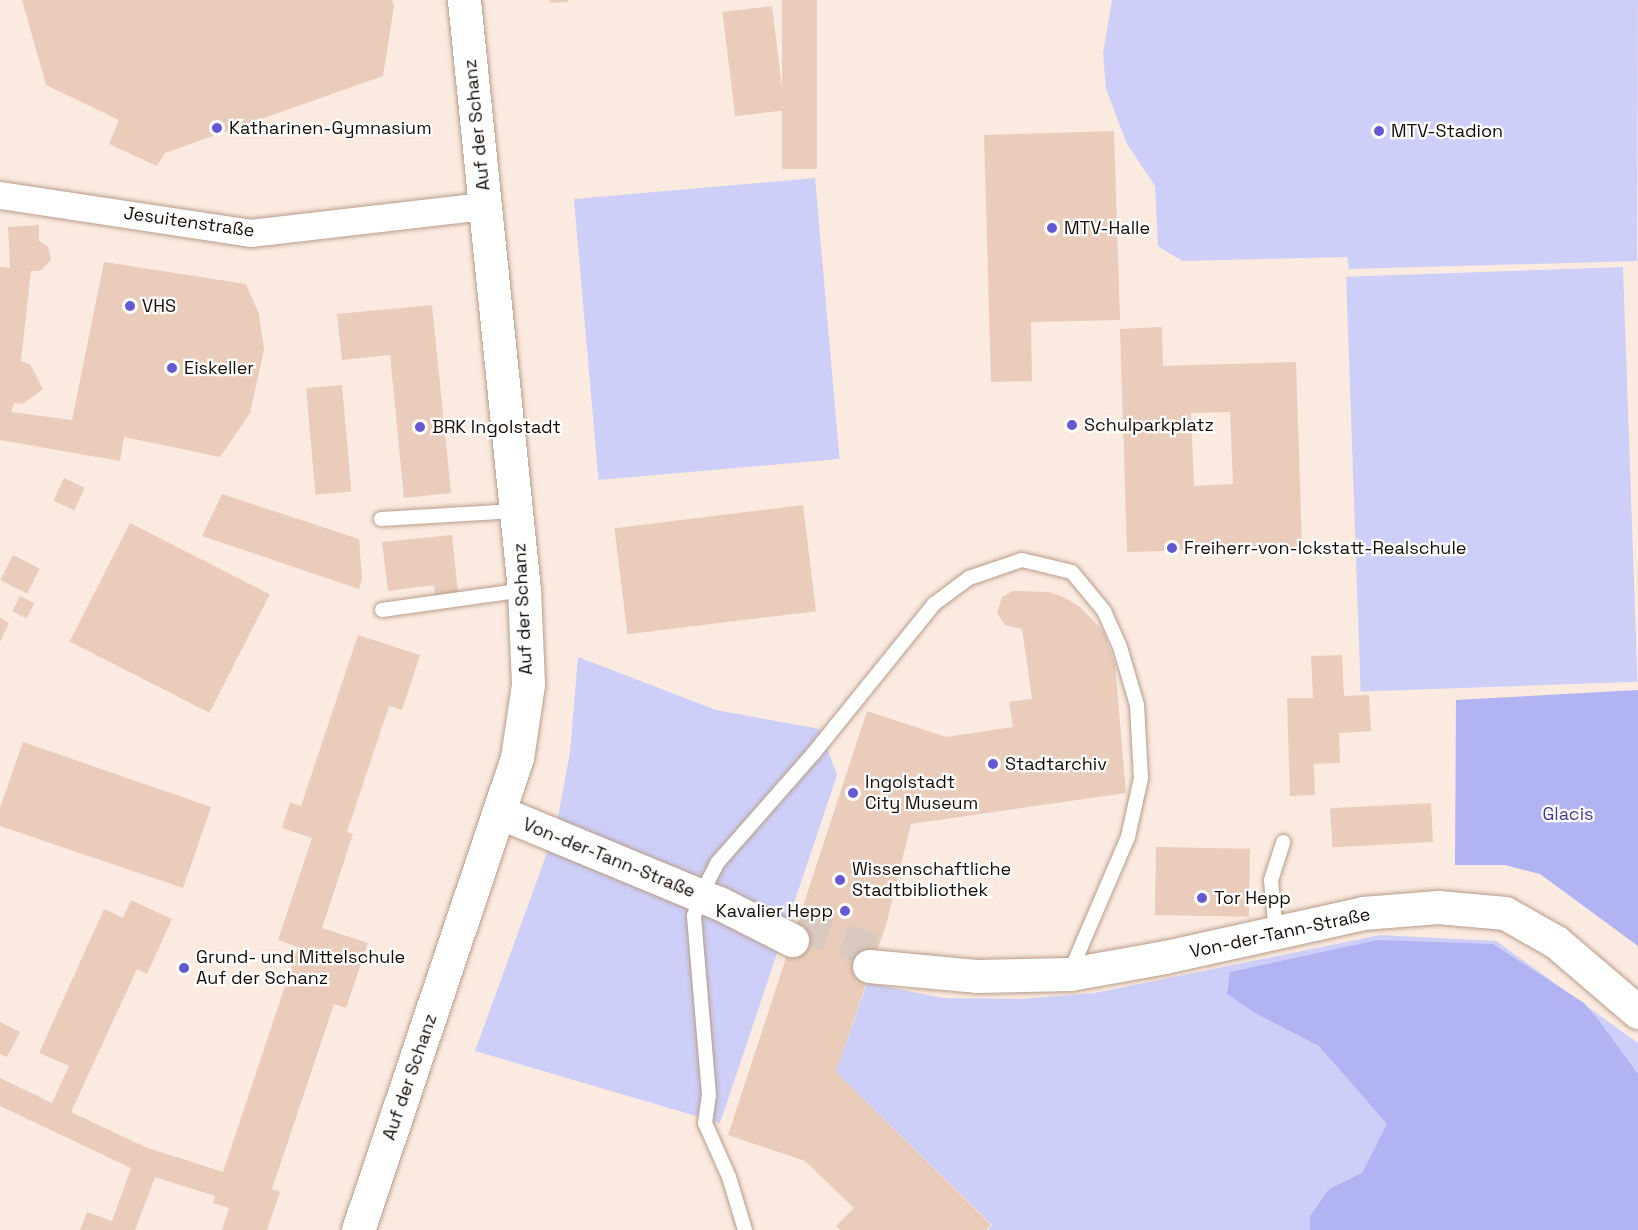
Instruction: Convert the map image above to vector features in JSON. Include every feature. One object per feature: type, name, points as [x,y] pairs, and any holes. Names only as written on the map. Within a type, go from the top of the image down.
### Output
[{"type":"street","name":"Auf der Schanz","points":[[358,1230],[517,758],[528,684],[524,590],[464,0]]},
{"type":"street","name":"Jesuitenstraße","points":[[0,195],[250,233],[485,206]]},
{"type":"street","name":"Von-der-Tann-Straße","points":[[499,813],[794,932]]},
{"type":"street","name":"Von-der-Tann-Straße","points":[[872,958],[951,974],[1070,974],[1276,933],[1363,913],[1438,907],[1505,913],[1556,942],[1632,1003]]},
{"type":"lane","points":[[381,519],[516,511]]},
{"type":"lane","points":[[745,1230],[729,1177],[705,1122],[709,1095],[694,916],[710,899],[718,862],[813,754],[934,604],[969,578],[1022,560],[1047,563],[1072,572],[1104,611],[1120,648],[1138,716],[1141,778],[1128,837],[1070,974]]},
{"type":"lane","points":[[381,610],[524,590]]},
{"type":"lane","points":[[1276,933],[1271,880],[1282,842]]},
{"type":"shaded area","name":"MTV-Stadion","points":[[1112,0],[1638,0],[1637,261],[1349,269],[1347,257],[1182,261],[1158,246],[1155,186],[1127,144],[1106,89],[1103,53]]},
{"type":"shaded area","points":[[815,178],[840,459],[598,480],[574,199]]},
{"type":"shaded area","points":[[1623,267],[1637,682],[1361,691],[1346,277]]},
{"type":"shaded area","points":[[578,657],[716,710],[820,729],[837,775],[720,1123],[475,1051],[556,828],[570,752]]},
{"type":"shaded area","points":[[1380,935],[1496,941],[1638,1043],[1638,1230],[988,1230],[992,1225],[836,1072],[867,983],[943,998],[1022,999],[1095,993]]},
{"type":"green space","name":"Glacis","points":[[1638,690],[1638,946],[1540,874],[1505,865],[1455,865],[1456,700]]},
{"type":"green space","points":[[1378,940],[1493,944],[1584,1003],[1638,1074],[1638,1230],[1310,1230],[1310,1216],[1329,1189],[1362,1173],[1387,1124],[1319,1046],[1255,1013],[1227,994],[1230,972]]},
{"type":"building","points":[[22,0],[392,0],[394,6],[383,76],[165,153],[157,166],[109,144],[119,120],[46,85]]},
{"type":"building","points":[[550,0],[568,0],[568,2],[551,3]]},
{"type":"building","points":[[782,0],[817,0],[817,169],[782,169]]},
{"type":"building","points":[[772,6],[785,110],[735,116],[722,12]]},
{"type":"building","name":"MTV-Halle","points":[[1114,131],[1120,320],[1031,322],[1032,381],[991,382],[984,135]]},
{"type":"building","name":"Eiskeller","points":[[39,225],[39,241],[48,246],[51,260],[40,271],[31,271],[21,361],[30,364],[43,389],[23,404],[14,403],[11,412],[72,420],[104,262],[246,284],[259,314],[264,350],[250,413],[220,457],[124,437],[120,461],[0,440],[0,267],[10,268],[8,227]]},
{"type":"building","name":"BRK Ingolstadt","points":[[432,305],[451,493],[404,498],[390,355],[342,360],[337,314]]},
{"type":"building","points":[[1162,327],[1163,366],[1296,362],[1302,547],[1127,552],[1120,329]],"holes":[[[1230,412],[1233,484],[1194,486],[1191,413]]]},
{"type":"building","points":[[342,385],[351,492],[315,495],[306,388]]},
{"type":"building","points":[[64,478],[85,488],[74,510],[53,501]]},
{"type":"building","points":[[222,494],[359,539],[362,579],[359,589],[202,536]]},
{"type":"building","points":[[803,505],[816,611],[627,634],[614,528]]},
{"type":"building","points":[[130,523],[270,594],[210,713],[70,642]]},
{"type":"building","points":[[452,535],[458,593],[435,595],[434,585],[388,591],[382,542]]},
{"type":"building","points":[[13,555],[40,569],[27,594],[0,580]]},
{"type":"building","name":"Kavalier Hepp","points":[[1013,591],[1048,592],[1064,597],[1080,607],[1103,631],[1115,663],[1126,793],[911,824],[886,925],[836,1072],[991,1225],[986,1230],[840,1230],[836,1226],[854,1208],[805,1161],[728,1135],[867,711],[946,737],[1013,727],[1009,702],[1032,699],[1022,629],[1005,625],[997,613],[1002,597]]},
{"type":"building","points":[[20,596],[34,603],[27,618],[12,611]]},
{"type":"building","points":[[0,618],[9,623],[0,642]]},
{"type":"building","points":[[358,635],[420,655],[402,710],[389,706],[347,832],[353,834],[322,928],[368,943],[346,1008],[334,1004],[272,1189],[280,1192],[267,1230],[222,1230],[229,1208],[213,1203],[215,1196],[155,1177],[135,1230],[80,1230],[87,1212],[112,1221],[131,1168],[0,1106],[0,1078],[52,1103],[69,1066],[39,1053],[104,909],[123,918],[131,900],[172,919],[147,974],[137,969],[71,1112],[145,1147],[223,1172],[298,947],[278,940],[312,838],[282,828],[290,802],[301,806]]},
{"type":"building","points":[[1342,655],[1344,696],[1369,695],[1371,731],[1339,733],[1340,763],[1314,764],[1315,795],[1290,796],[1287,698],[1313,698],[1311,656]]},
{"type":"building","points":[[23,742],[211,807],[183,888],[0,826],[0,808]]},
{"type":"building","points":[[1431,803],[1433,842],[1332,847],[1330,808]]},
{"type":"building","name":"Tor Hepp","points":[[1156,847],[1250,849],[1249,917],[1155,915]]},
{"type":"building","points":[[0,1022],[20,1032],[7,1057],[0,1054]]},
{"type":"tunnel","points":[[797,924],[874,950]]},
{"type":"place","name":"Katharinen-Gymnasium","points":[[217,128]]},
{"type":"place","name":"MTV-Stadion","points":[[1379,131]]},
{"type":"place","name":"MTV-Halle","points":[[1052,228]]},
{"type":"place","name":"VHS","points":[[130,306]]},
{"type":"place","name":"Eiskeller","points":[[172,368]]},
{"type":"place","name":"Schulparkplatz","points":[[1072,425]]},
{"type":"place","name":"BRK Ingolstadt","points":[[420,427]]},
{"type":"place","name":"Freiherr-von-Ickstatt-Realschule","points":[[1172,548]]},
{"type":"place","name":"Stadtarchiv","points":[[993,764]]},
{"type":"place","name":"Ingolstadt City Museum","points":[[853,793]]},
{"type":"place","name":"Wissenschaftliche Stadtbibliothek","points":[[840,880]]},
{"type":"place","name":"Tor Hepp","points":[[1202,898]]},
{"type":"place","name":"Kavalier Hepp","points":[[845,911]]},
{"type":"place","name":"Grund- und Mittelschule Auf der Schanz","points":[[184,968]]}]
